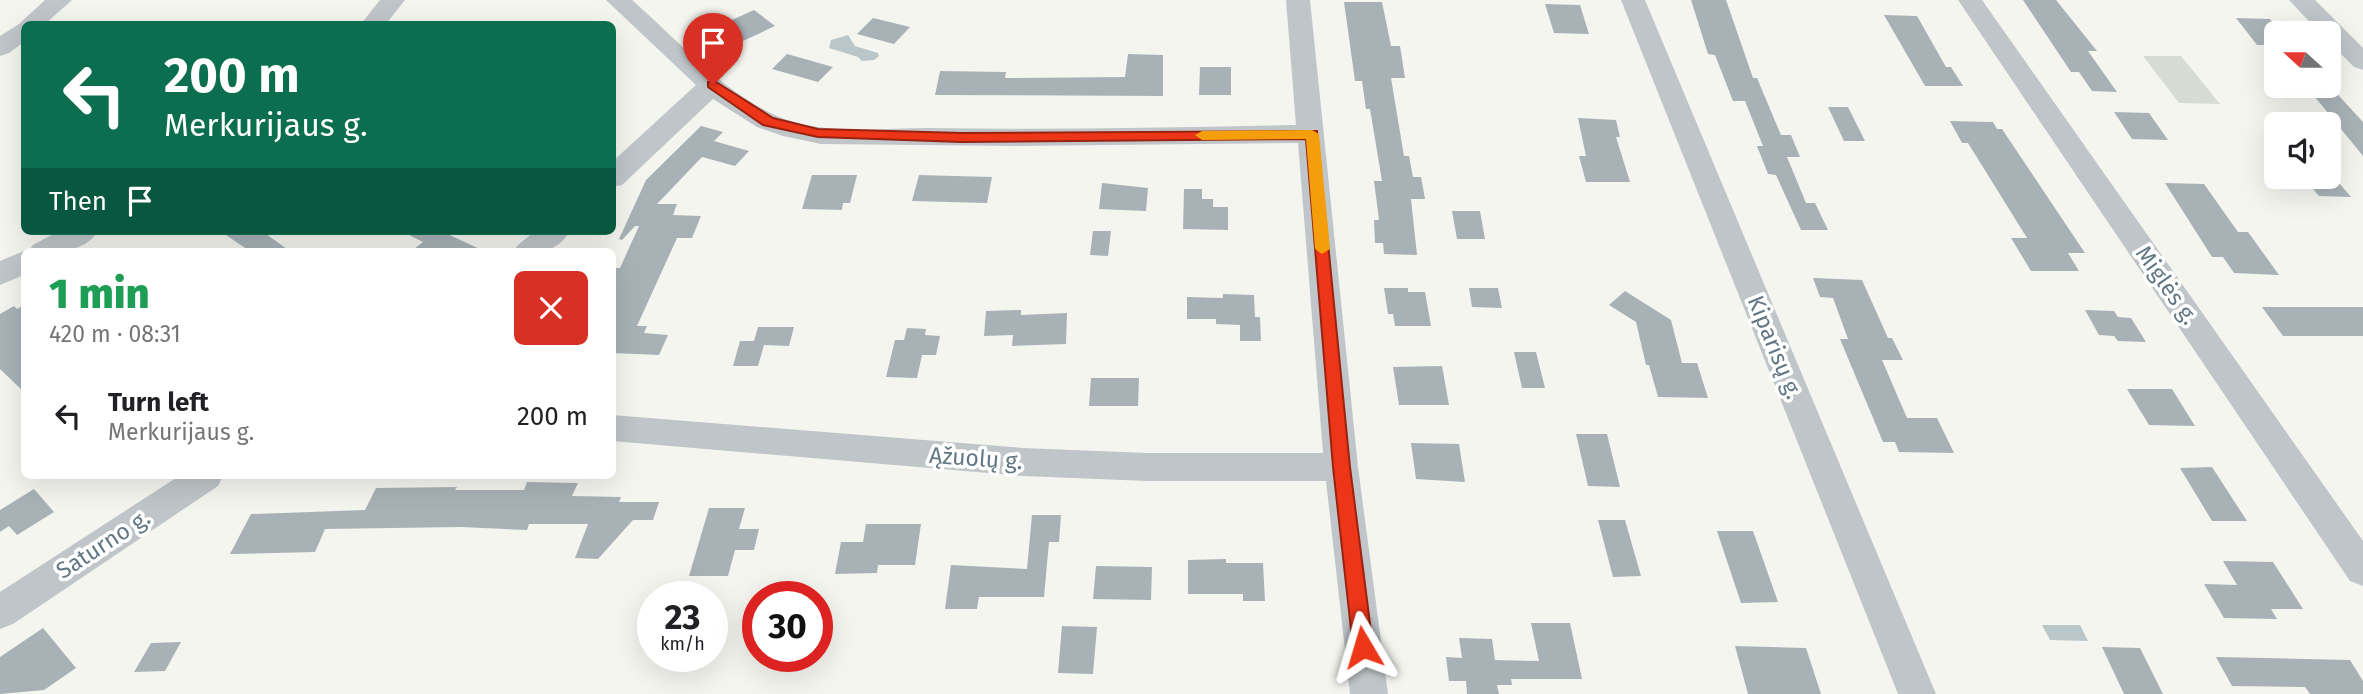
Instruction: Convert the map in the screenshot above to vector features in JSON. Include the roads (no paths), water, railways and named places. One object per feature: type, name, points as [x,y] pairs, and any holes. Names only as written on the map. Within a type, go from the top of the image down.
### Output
[{"type":"street","points":[[36,21],[60,0]]},
{"type":"street","points":[[376,21],[393,0]]},
{"type":"street","points":[[618,0],[713,85],[768,122],[818,133],[961,138],[1312,134]]},
{"type":"street","points":[[1298,0],[1341,467],[1369,694]]},
{"type":"street","name":"Kiparisų g.","points":[[1633,0],[1917,694]]},
{"type":"street","name":"Miglės g.","points":[[1970,0],[2363,570]]},
{"type":"street","points":[[2301,0],[2363,62]]},
{"type":"street","points":[[0,48],[21,32]]},
{"type":"street","points":[[616,174],[713,85]]},
{"type":"street","points":[[51,248],[75,235]]},
{"type":"street","points":[[533,248],[550,235]]},
{"type":"street","points":[[0,274],[21,264]]},
{"type":"street","name":"Ąžuolų g.","points":[[616,428],[787,441],[866,451],[1082,465],[1341,467]]},
{"type":"street","name":"Saturno g.","points":[[0,612],[201,479]]}]
